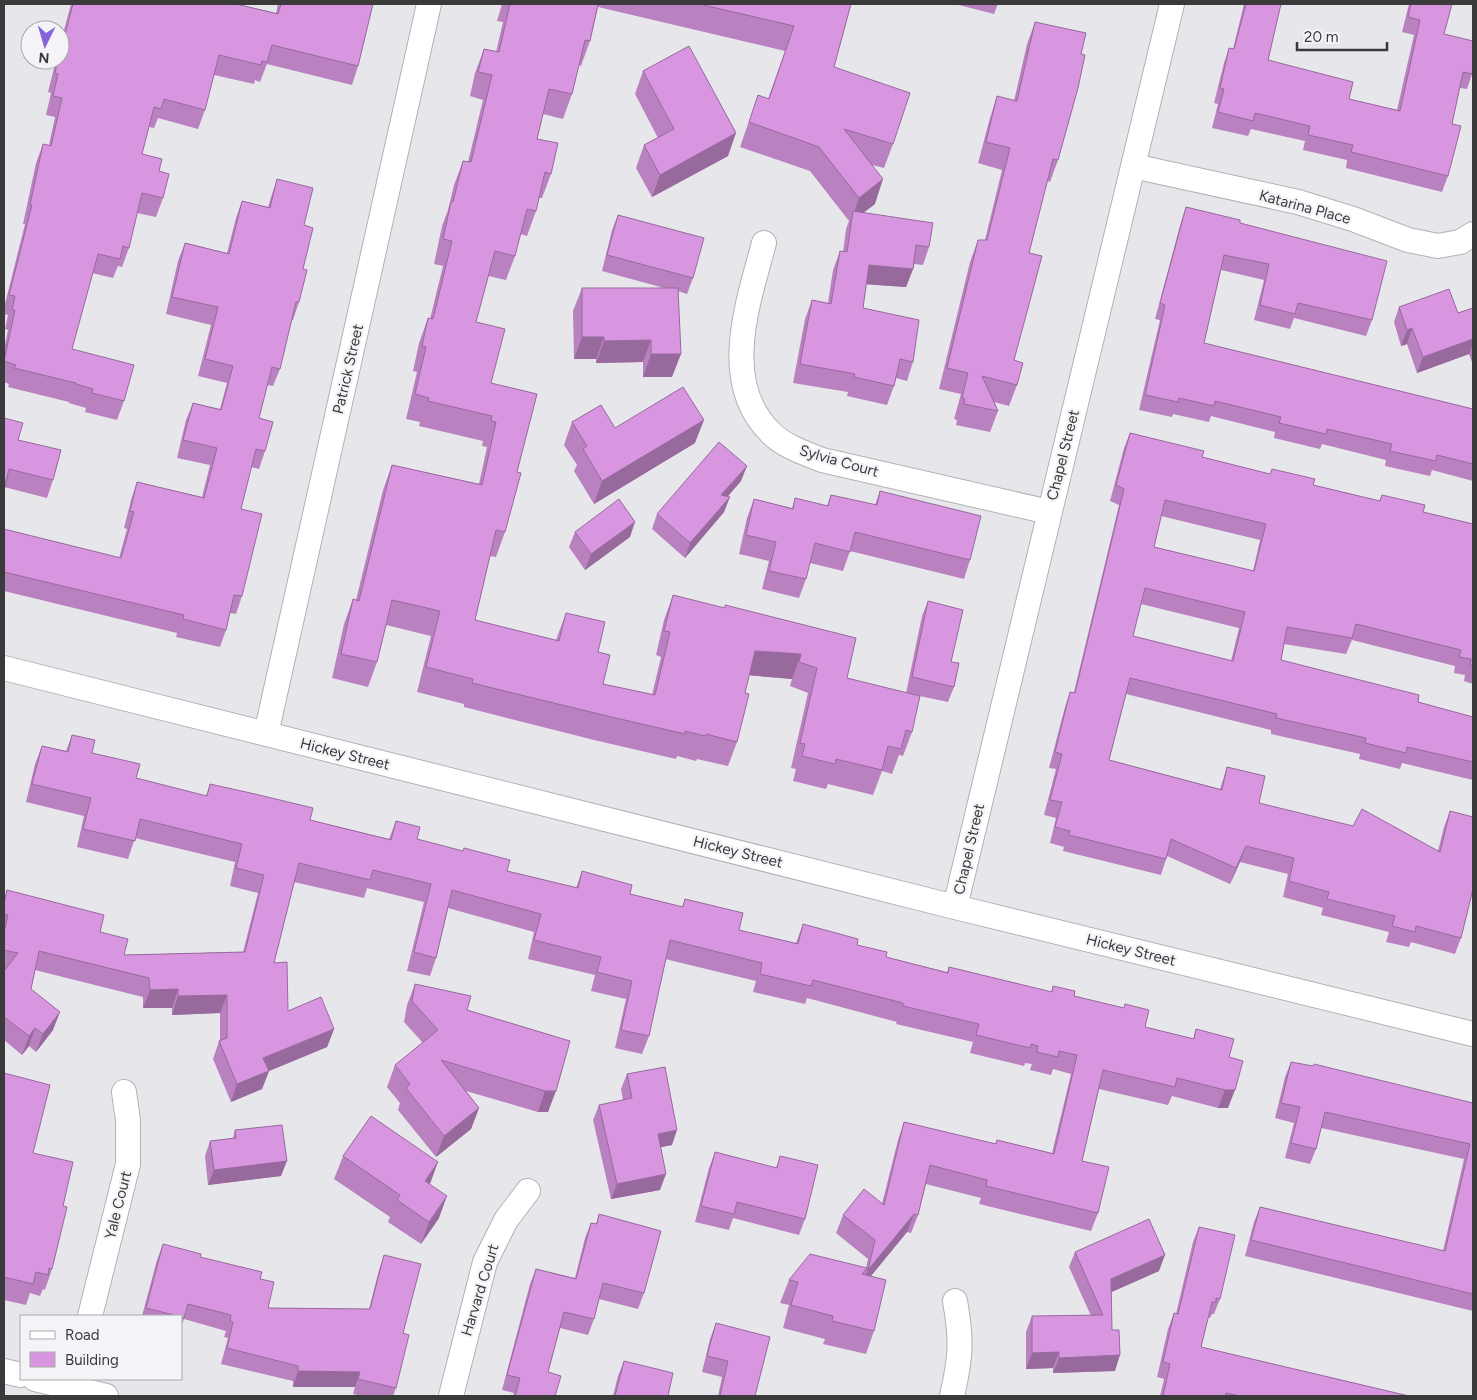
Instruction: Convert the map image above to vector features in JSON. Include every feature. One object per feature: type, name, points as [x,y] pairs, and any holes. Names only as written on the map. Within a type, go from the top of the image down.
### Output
[{"type":"street","name":"Patrick Street","points":[[266,734],[429,4]]},
{"type":"street","name":"Chapel Street","points":[[955,907],[1172,4]]},
{"type":"street","name":"Katarina Place","points":[[1133,166],[1298,202],[1353,219],[1408,240],[1438,246],[1460,242],[1473,234]]},
{"type":"street","name":"Sylvia Court","points":[[764,243],[744,316],[741,364],[745,391],[758,417],[771,434],[794,449],[822,460],[1049,512]]},
{"type":"street","name":"Hickey Street","points":[[4,668],[955,907],[1473,1034]]},
{"type":"street","name":"Yale Court","points":[[90,1315],[128,1164],[128,1120],[124,1092]]},
{"type":"street","name":"Harvard Court","points":[[451,1396],[485,1262],[494,1240],[506,1220],[528,1192]]},
{"type":"street","points":[[952,1396],[960,1362],[961,1337],[955,1301]]},
{"type":"street","points":[[4,1371],[20,1375]]},
{"type":"street","points":[[45,1380],[74,1383],[106,1396]]},
{"type":"building","points":[[73,4],[236,4],[278,14],[281,4],[373,4],[358,66],[272,45],[267,62],[262,61],[261,65],[219,55],[205,110],[164,99],[161,109],[154,107],[142,154],[162,159],[159,171],[169,174],[163,198],[142,193],[129,248],[123,246],[120,259],[98,254],[72,349],[134,365],[124,401],[92,393],[93,389],[76,383],[14,368],[16,365],[4,361],[15,310],[12,310],[15,296],[9,295],[32,205],[30,205],[43,144],[51,146],[62,98],[53,96],[58,74],[55,73],[56,70],[70,70],[69,20]]},
{"type":"building","points":[[510,4],[598,4],[590,41],[585,40],[572,94],[549,89],[537,139],[558,143],[551,174],[545,172],[536,211],[527,209],[515,256],[495,251],[476,322],[505,329],[491,383],[537,394],[517,472],[521,473],[505,532],[496,530],[475,620],[559,641],[566,613],[605,622],[598,652],[610,655],[603,684],[655,695],[670,632],[664,631],[673,595],[725,608],[725,605],[856,638],[847,678],[920,696],[912,732],[906,730],[901,749],[888,746],[882,770],[836,759],[835,764],[802,756],[805,744],[800,743],[817,668],[799,662],[801,654],[755,651],[745,693],[749,694],[737,742],[706,734],[705,736],[685,731],[685,734],[603,715],[472,683],[473,679],[426,667],[440,611],[392,600],[377,662],[341,654],[353,599],[359,601],[392,465],[482,485],[496,422],[491,421],[492,416],[428,401],[429,398],[415,394],[426,347],[422,346],[428,318],[433,319],[452,241],[443,239],[451,202],[453,202],[463,161],[471,162],[492,75],[478,72],[484,49],[499,52]]},
{"type":"building","points":[[699,4],[851,4],[834,67],[910,93],[893,144],[844,129],[883,179],[859,198],[819,147],[749,122],[758,95],[769,99],[794,26]]},
{"type":"building","points":[[1246,4],[1281,4],[1268,60],[1353,82],[1349,99],[1400,111],[1420,20],[1408,17],[1411,4],[1452,4],[1444,34],[1473,41],[1473,70],[1472,74],[1463,72],[1452,124],[1461,126],[1448,176],[1351,152],[1353,145],[1308,135],[1310,126],[1255,113],[1253,121],[1218,112],[1224,89],[1220,88],[1229,48],[1234,49]]},
{"type":"building","points":[[1035,22],[1086,33],[1081,54],[1085,55],[1058,160],[1053,159],[1029,253],[1042,256],[1014,360],[1023,363],[1017,385],[982,376],[998,411],[964,404],[965,399],[962,398],[968,373],[947,368],[978,240],[987,240],[1010,148],[986,142],[997,96],[1017,101]]},
{"type":"building","points":[[689,46],[736,133],[660,175],[644,145],[674,129],[643,71]]},
{"type":"building","points":[[277,179],[313,188],[304,225],[313,228],[303,269],[307,270],[299,302],[296,302],[280,369],[272,367],[259,418],[273,422],[265,451],[256,449],[241,509],[262,514],[242,596],[234,595],[226,630],[183,619],[184,615],[4,572],[4,529],[121,558],[134,512],[130,511],[137,482],[204,498],[217,448],[183,440],[193,403],[221,410],[233,366],[205,359],[218,307],[172,297],[185,243],[229,254],[242,201],[270,208]]},
{"type":"building","points":[[1186,207],[1387,261],[1372,320],[1298,303],[1295,314],[1260,305],[1269,264],[1224,255],[1204,343],[1473,409],[1473,464],[1437,455],[1436,461],[1390,451],[1392,444],[1327,429],[1326,434],[1279,423],[1281,417],[1215,401],[1214,406],[1179,398],[1178,402],[1145,395],[1165,305],[1160,303]]},
{"type":"building","points":[[853,211],[933,223],[929,247],[916,245],[913,269],[869,265],[863,308],[919,320],[913,362],[900,359],[894,386],[854,377],[855,374],[800,364],[812,300],[831,304],[840,251],[847,252]]},
{"type":"building","points":[[618,215],[704,238],[693,278],[607,255]]},
{"type":"building","points":[[582,288],[678,288],[681,354],[651,354],[651,340],[604,341],[604,337],[582,337]]},
{"type":"building","points":[[1449,289],[1458,313],[1473,308],[1473,339],[1423,357],[1412,328],[1407,330],[1399,307]]},
{"type":"building","points":[[683,387],[704,420],[602,481],[583,449],[587,446],[572,422],[601,405],[615,428]]},
{"type":"building","points":[[4,418],[23,423],[18,440],[61,450],[53,480],[9,469],[4,490]]},
{"type":"building","points":[[1130,433],[1204,451],[1202,457],[1270,474],[1272,469],[1315,479],[1313,485],[1380,501],[1382,495],[1425,505],[1423,512],[1473,524],[1473,666],[1470,665],[1471,659],[1459,657],[1461,650],[1356,624],[1352,638],[1287,627],[1281,660],[1419,695],[1418,702],[1473,717],[1473,762],[1407,747],[1406,753],[1365,743],[1366,738],[1276,718],[1277,714],[1130,678],[1109,760],[1222,790],[1227,767],[1265,776],[1259,803],[1353,826],[1362,809],[1440,852],[1450,811],[1473,817],[1473,889],[1461,938],[1416,926],[1415,932],[1392,926],[1395,916],[1327,899],[1329,892],[1289,881],[1294,858],[1246,846],[1236,868],[1171,839],[1166,859],[1069,835],[1070,831],[1055,827],[1062,802],[1050,800],[1062,754],[1055,752],[1070,692],[1075,693],[1124,489],[1116,485]],"holes":[[[1165,500],[1266,524],[1254,571],[1154,547]],[[1145,588],[1245,612],[1233,661],[1133,636]]]},
{"type":"building","points":[[719,442],[747,466],[721,495],[730,497],[690,543],[657,514]]},
{"type":"building","points":[[880,491],[981,516],[970,560],[855,532],[850,552],[815,543],[806,579],[769,571],[776,542],[746,535],[754,499],[793,509],[795,498],[828,506],[831,495],[877,505]]},
{"type":"building","points":[[619,499],[635,522],[591,554],[575,532]]},
{"type":"building","points":[[928,601],[963,610],[951,662],[959,663],[954,687],[912,677]]},
{"type":"building","points":[[72,735],[95,740],[92,753],[140,764],[136,778],[207,796],[210,784],[313,808],[310,820],[391,840],[396,821],[420,827],[417,839],[463,851],[464,848],[510,860],[507,871],[578,888],[582,871],[632,885],[630,894],[683,907],[685,899],[743,913],[739,930],[798,944],[803,924],[858,939],[857,945],[887,952],[886,957],[948,973],[949,967],[1052,992],[1053,986],[1075,991],[1074,996],[1124,1008],[1125,1004],[1149,1010],[1145,1027],[1194,1039],[1196,1029],[1234,1039],[1229,1057],[1243,1061],[1235,1090],[1225,1090],[1177,1078],[1175,1087],[1103,1070],[1082,1161],[1109,1167],[1098,1213],[986,1186],[987,1180],[930,1165],[918,1215],[914,1214],[868,1270],[875,1240],[843,1215],[864,1189],[884,1205],[904,1122],[996,1144],[997,1140],[1054,1154],[1077,1055],[1059,1051],[1058,1057],[1037,1052],[1038,1046],[1031,1044],[1030,1048],[976,1035],[979,1024],[903,1006],[903,1003],[813,980],[811,986],[760,974],[762,963],[670,940],[649,1036],[621,1030],[632,981],[597,972],[601,957],[534,940],[541,914],[452,890],[436,958],[414,952],[431,884],[373,870],[370,880],[299,863],[274,963],[287,962],[288,1011],[321,997],[334,1029],[263,1058],[269,1071],[237,1084],[219,1041],[227,1038],[227,995],[178,996],[178,989],[150,990],[149,978],[39,951],[31,989],[60,1012],[43,1034],[35,1028],[29,1036],[4,1017],[4,971],[18,953],[4,950],[4,932],[8,915],[4,914],[4,904],[7,890],[104,915],[100,932],[128,939],[124,955],[245,952],[264,875],[236,868],[242,844],[140,819],[135,841],[83,829],[91,798],[32,784],[42,746],[68,752]]},
{"type":"building","points":[[415,984],[471,996],[467,1010],[570,1041],[556,1091],[545,1091],[441,1060],[479,1108],[444,1136],[406,1088],[410,1084],[395,1065],[438,1030],[412,1001]]},
{"type":"building","points":[[1291,1062],[1313,1066],[1314,1064],[1473,1103],[1473,1294],[1251,1240],[1260,1207],[1445,1251],[1470,1144],[1325,1112],[1316,1149],[1291,1143],[1300,1107],[1281,1103]]},
{"type":"building","points":[[665,1067],[677,1130],[658,1134],[666,1174],[617,1184],[599,1105],[632,1098],[627,1074]]},
{"type":"building","points":[[4,1073],[50,1085],[33,1153],[73,1162],[63,1206],[67,1207],[52,1269],[49,1268],[48,1275],[36,1272],[33,1284],[4,1277]]},
{"type":"building","points":[[371,1116],[438,1162],[425,1181],[447,1196],[429,1222],[397,1200],[400,1195],[343,1156]]},
{"type":"building","points":[[282,1125],[287,1161],[214,1170],[210,1141],[236,1138],[235,1130]]},
{"type":"building","points":[[715,1152],[777,1168],[780,1156],[818,1165],[805,1219],[737,1202],[734,1214],[701,1206]]},
{"type":"building","points":[[599,1214],[661,1231],[644,1293],[603,1283],[594,1319],[564,1312],[548,1372],[561,1376],[555,1396],[515,1396],[520,1378],[507,1375],[536,1269],[576,1279],[591,1223],[597,1224]]},
{"type":"building","points":[[1149,1219],[1165,1255],[1111,1279],[1112,1330],[1119,1330],[1120,1355],[1059,1358],[1059,1352],[1032,1353],[1032,1316],[1103,1315],[1075,1252]]},
{"type":"building","points":[[1199,1227],[1235,1235],[1220,1299],[1216,1298],[1216,1302],[1212,1302],[1201,1347],[1409,1396],[1240,1396],[1226,1393],[1225,1396],[1163,1396],[1170,1364],[1163,1362],[1174,1313],[1178,1314]]},
{"type":"building","points":[[163,1244],[201,1254],[200,1257],[262,1272],[260,1279],[274,1282],[268,1308],[370,1309],[384,1255],[421,1264],[403,1333],[409,1335],[396,1388],[358,1379],[360,1372],[298,1371],[298,1366],[227,1348],[233,1322],[230,1321],[231,1315],[188,1304],[184,1318],[182,1315],[174,1315],[146,1308]]},
{"type":"building","points":[[810,1254],[867,1268],[862,1274],[886,1280],[874,1331],[832,1321],[833,1316],[791,1305],[798,1282],[789,1280]]},
{"type":"building","points":[[716,1323],[770,1337],[755,1396],[720,1396],[728,1361],[707,1356]]},
{"type":"building","points":[[624,1361],[673,1373],[668,1396],[615,1396]]}]
